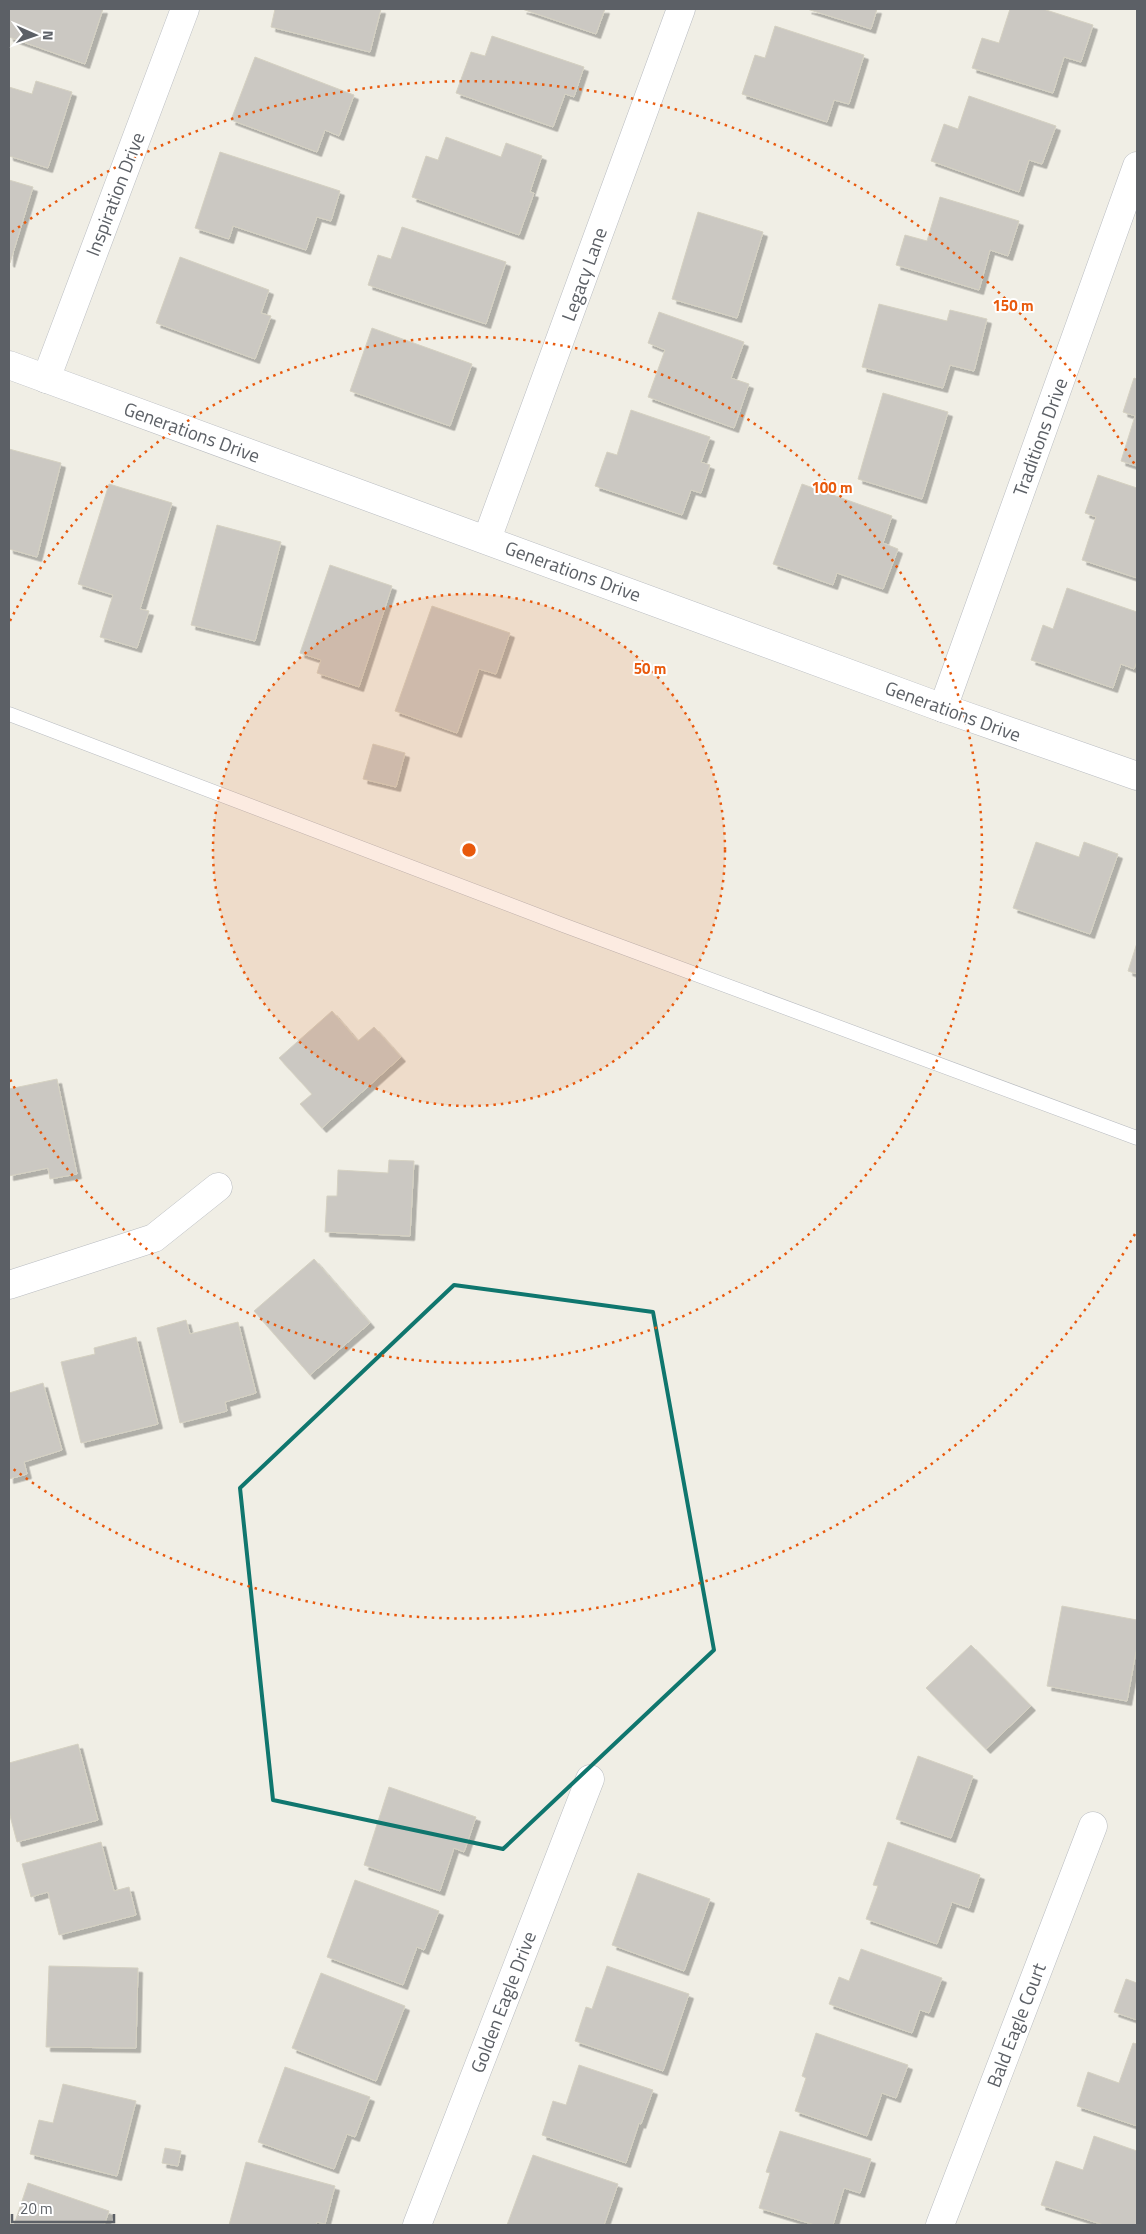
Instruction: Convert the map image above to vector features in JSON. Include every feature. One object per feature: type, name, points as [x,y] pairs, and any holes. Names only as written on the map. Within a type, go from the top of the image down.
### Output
[{"type":"street","name":"Inspiration Drive","points":[[46,379],[185,9]]},
{"type":"street","name":"Legacy Lane","points":[[487,539],[681,9]]},
{"type":"street","name":"Traditions Drive","points":[[943,708],[1137,166]]},
{"type":"street","name":"Generations Drive","points":[[9,365],[943,708],[1137,776]]},
{"type":"street","points":[[9,1285],[154,1238],[218,1187]]},
{"type":"street","name":"Golden Eagle Drive","points":[[417,2225],[590,1779]]},
{"type":"street","name":"Bald Eagle Court","points":[[940,2225],[1093,1826]]},
{"type":"lane","points":[[9,714],[563,925],[1137,1138]]},
{"type":"highlighted area","points":[[454,1285],[653,1312],[714,1650],[503,1849],[273,1800],[240,1488]]},
{"type":"building","points":[[9,9],[103,9],[85,64],[9,37]]},
{"type":"building","points":[[275,9],[381,9],[370,52],[271,27]]},
{"type":"building","points":[[522,9],[605,9],[596,34]]},
{"type":"building","points":[[807,9],[877,9],[871,29]]},
{"type":"building","points":[[1010,9],[1043,9],[1093,25],[1081,62],[1064,57],[1053,93],[972,68],[982,38],[999,43]]},
{"type":"building","points":[[775,26],[864,55],[849,104],[834,100],[827,122],[742,94],[755,55],[765,58]]},
{"type":"building","points":[[492,36],[584,67],[574,97],[565,94],[553,127],[456,93],[471,52],[485,56]]},
{"type":"building","points":[[255,57],[354,95],[339,136],[325,130],[317,152],[231,120]]},
{"type":"building","points":[[36,81],[72,92],[48,168],[9,156],[9,87],[32,94]]},
{"type":"building","points":[[969,96],[1056,126],[1042,164],[1029,160],[1019,192],[931,161],[944,124],[958,129]]},
{"type":"building","points":[[446,137],[501,157],[506,143],[542,156],[530,192],[534,193],[519,235],[412,197],[426,156],[438,160]]},
{"type":"building","points":[[220,152],[340,191],[331,221],[317,217],[306,250],[233,226],[229,239],[195,228]]},
{"type":"building","points":[[9,180],[33,187],[10,263],[9,262]]},
{"type":"building","points":[[940,197],[1019,221],[1008,256],[990,250],[979,290],[896,265],[905,235],[927,241]]},
{"type":"building","points":[[698,212],[763,232],[737,318],[672,299]]},
{"type":"building","points":[[402,227],[506,262],[486,324],[368,285],[378,255],[391,259]]},
{"type":"building","points":[[180,257],[269,290],[261,313],[271,316],[255,359],[156,323]]},
{"type":"building","points":[[879,304],[947,321],[950,310],[987,319],[974,371],[950,365],[943,388],[862,367]]},
{"type":"building","points":[[659,312],[744,342],[731,378],[749,384],[734,428],[648,397],[665,350],[648,343]]},
{"type":"building","points":[[372,328],[472,364],[450,426],[350,391]]},
{"type":"building","points":[[1134,378],[1137,379],[1137,466],[1121,461],[1135,416],[1123,412]]},
{"type":"building","points":[[883,393],[948,412],[922,499],[858,479]]},
{"type":"building","points":[[631,410],[710,437],[701,462],[710,465],[701,493],[691,490],[682,515],[595,486],[607,452],[617,455]]},
{"type":"building","points":[[9,449],[61,463],[37,557],[9,549]]},
{"type":"building","points":[[1098,475],[1137,488],[1137,578],[1082,560],[1096,517],[1085,513]]},
{"type":"building","points":[[109,484],[172,503],[140,609],[149,611],[137,648],[100,637],[113,595],[78,584]]},
{"type":"building","points":[[802,484],[892,516],[883,543],[898,549],[883,589],[837,573],[833,585],[773,564]]},
{"type":"building","points":[[217,525],[281,542],[255,641],[191,625]]},
{"type":"building","points":[[330,565],[392,586],[359,687],[317,673],[321,660],[300,653]]},
{"type":"building","points":[[1067,588],[1137,612],[1137,661],[1134,669],[1121,664],[1113,688],[1031,660],[1043,625],[1053,629]]},
{"type":"building","points":[[432,606],[510,633],[496,674],[479,669],[457,733],[395,711]]},
{"type":"building","points":[[373,744],[405,753],[396,787],[363,779]]},
{"type":"building","points":[[1036,842],[1079,857],[1084,842],[1118,854],[1090,934],[1013,908]]},
{"type":"building","points":[[1137,943],[1137,974],[1128,971]]},
{"type":"building","points":[[332,1011],[358,1041],[374,1027],[401,1057],[322,1128],[300,1104],[312,1094],[279,1058]]},
{"type":"building","points":[[57,1079],[77,1174],[50,1179],[48,1168],[9,1176],[9,1089]]},
{"type":"building","points":[[389,1160],[414,1161],[410,1236],[325,1232],[327,1196],[337,1196],[338,1170],[388,1173]]},
{"type":"building","points":[[314,1259],[370,1323],[310,1375],[254,1311]]},
{"type":"building","points":[[186,1320],[190,1334],[238,1322],[256,1393],[225,1402],[227,1411],[180,1423],[157,1328]]},
{"type":"building","points":[[136,1337],[158,1424],[81,1443],[61,1362],[95,1354],[94,1348]]},
{"type":"building","points":[[43,1383],[62,1450],[24,1462],[27,1474],[9,1479],[9,1393]]},
{"type":"building","points":[[1062,1606],[1137,1620],[1137,1646],[1127,1701],[1047,1686]]},
{"type":"building","points":[[971,1645],[1031,1706],[986,1749],[926,1688]]},
{"type":"building","points":[[78,1744],[98,1820],[17,1842],[9,1812],[9,1763]]},
{"type":"building","points":[[918,1756],[973,1776],[951,1838],[896,1819]]},
{"type":"building","points":[[389,1787],[476,1817],[464,1852],[454,1848],[440,1891],[364,1865]]},
{"type":"building","points":[[101,1842],[114,1891],[129,1887],[136,1915],[59,1935],[48,1892],[31,1897],[22,1864]]},
{"type":"building","points":[[888,1842],[980,1875],[969,1908],[952,1902],[937,1944],[866,1919],[878,1886],[873,1885]]},
{"type":"building","points":[[638,1873],[710,1899],[684,1971],[612,1945]]},
{"type":"building","points":[[355,1880],[439,1911],[424,1950],[417,1947],[403,1985],[327,1957]]},
{"type":"building","points":[[861,1949],[942,1978],[929,2013],[920,2010],[912,2033],[829,2004],[839,1977],[849,1981]]},
{"type":"building","points":[[49,1966],[138,1968],[136,2048],[46,2047]]},
{"type":"building","points":[[607,1966],[689,1994],[663,2071],[575,2041],[586,2007],[592,2009]]},
{"type":"building","points":[[321,1973],[405,2006],[376,2081],[292,2048]]},
{"type":"building","points":[[1126,1979],[1137,1983],[1137,2020],[1114,2012]]},
{"type":"building","points":[[816,2033],[908,2065],[896,2098],[882,2093],[867,2136],[795,2111],[806,2078],[802,2076]]},
{"type":"building","points":[[1133,2043],[1137,2044],[1137,2126],[1077,2106],[1088,2072],[1119,2083]]},
{"type":"building","points":[[579,2065],[653,2090],[641,2124],[639,2123],[626,2163],[542,2135],[553,2101],[566,2105]]},
{"type":"building","points":[[285,2067],[370,2097],[355,2137],[347,2134],[334,2169],[258,2142]]},
{"type":"building","points":[[63,2084],[136,2101],[117,2176],[30,2154],[39,2120],[53,2123]]},
{"type":"building","points":[[780,2131],[871,2159],[860,2193],[844,2188],[833,2225],[815,2225],[759,2208],[770,2173],[766,2172]]},
{"type":"building","points":[[1094,2136],[1137,2151],[1137,2225],[1104,2225],[1041,2205],[1056,2161],[1083,2170]]},
{"type":"building","points":[[165,2148],[181,2151],[178,2166],[162,2163]]},
{"type":"building","points":[[533,2155],[618,2184],[604,2225],[507,2225]]},
{"type":"building","points":[[246,2162],[335,2186],[325,2224],[317,2222],[316,2225],[229,2225]]},
{"type":"building","points":[[28,2183],[109,2211],[104,2225],[14,2225]]}]
